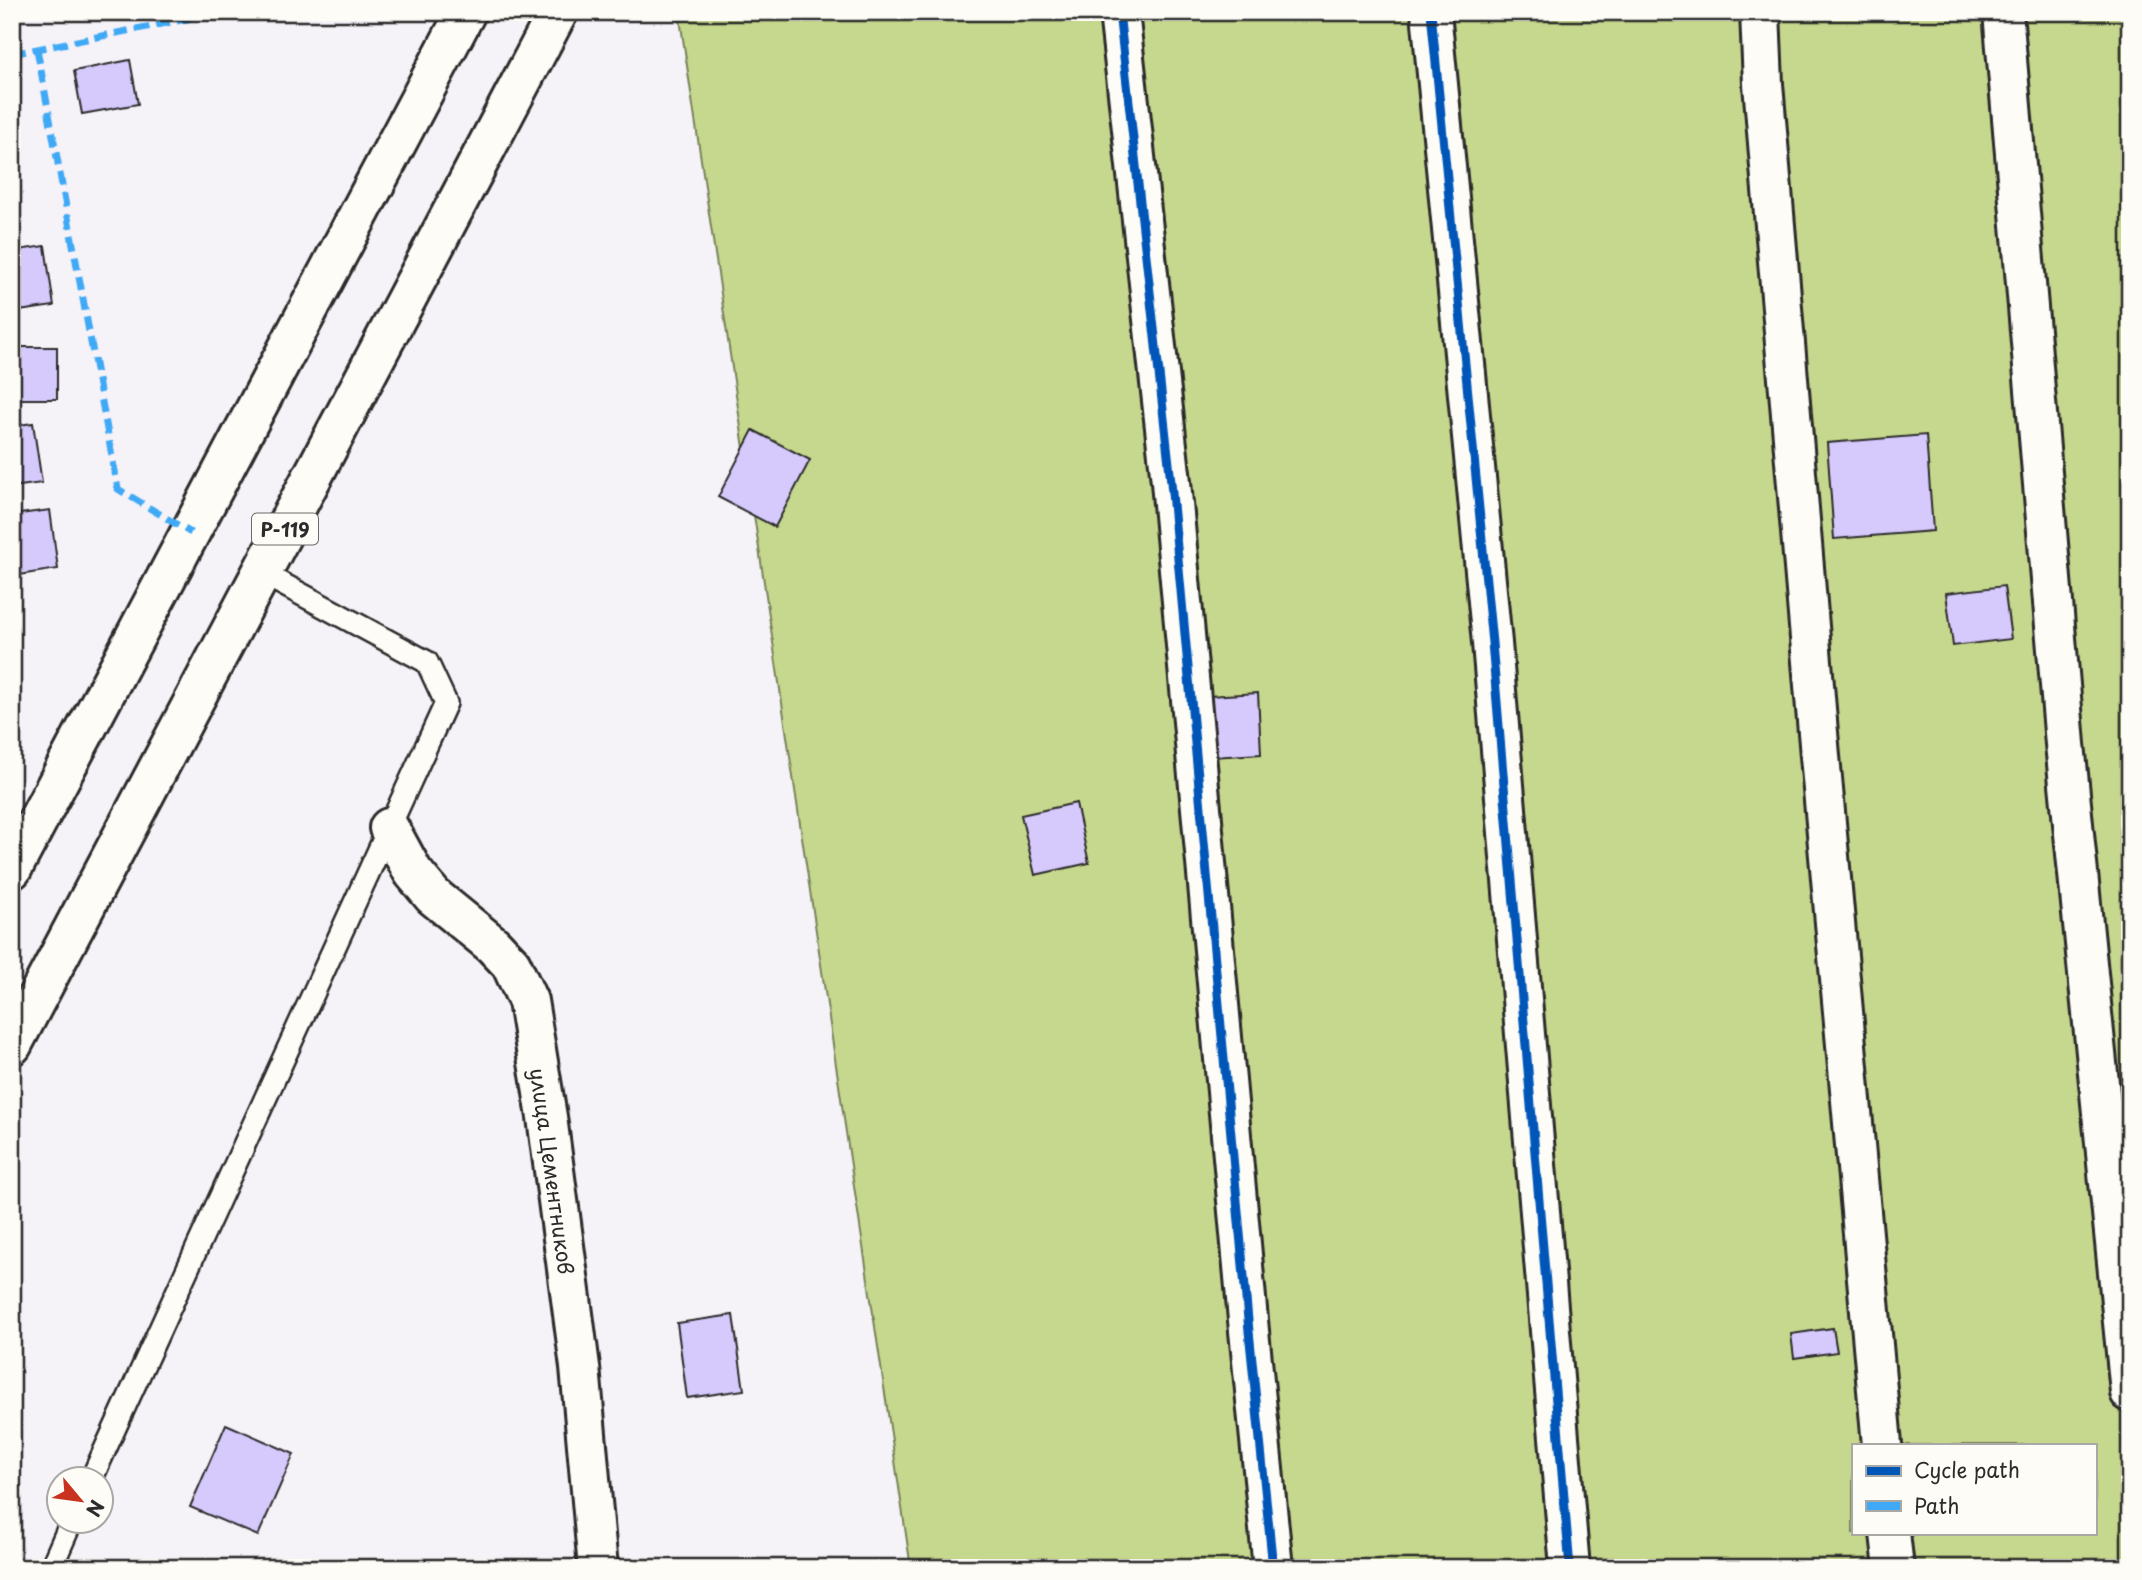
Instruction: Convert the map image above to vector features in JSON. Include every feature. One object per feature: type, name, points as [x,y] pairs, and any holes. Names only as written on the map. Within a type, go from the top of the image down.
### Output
[{"type":"main road","points":[[12,869],[466,12]]},
{"type":"main road","name":"Р-119","points":[[12,1045],[558,12]]},
{"type":"main road","points":[[1119,12],[1171,482],[1273,1568]]},
{"type":"main road","points":[[1431,12],[1492,643],[1570,1568]]},
{"type":"main road","points":[[1760,12],[1763,84],[1819,756],[1882,1444]]},
{"type":"main road","points":[[2003,12],[2065,744],[2130,1392]]},
{"type":"main road","name":"улица Цементников","points":[[389,828],[413,872],[433,896],[512,964],[528,1000],[548,1117],[580,1367],[598,1568]]},
{"type":"main road","points":[[1890,1534],[1894,1568]]},
{"type":"lane","points":[[99,1464],[446,703],[426,662],[262,573]]},
{"type":"lane","points":[[51,1568],[66,1534]]},
{"type":"green space","points":[[679,12],[2130,12],[2130,1568],[911,1568]]},
{"type":"building","points":[[130,60],[138,104],[82,114],[74,71]]},
{"type":"building","points":[[45,246],[54,306],[12,312],[12,251]]},
{"type":"building","points":[[12,347],[57,347],[57,399],[12,399]]},
{"type":"building","points":[[33,423],[42,483],[12,487],[12,426]]},
{"type":"building","points":[[753,430],[810,460],[775,527],[718,497]]},
{"type":"building","points":[[1926,435],[1933,531],[1834,539],[1827,443]]},
{"type":"building","points":[[50,510],[58,569],[12,576],[12,515]]},
{"type":"building","points":[[2004,586],[2011,639],[1953,646],[1946,593]]},
{"type":"building","points":[[1258,693],[1261,754],[1212,757],[1209,696]]},
{"type":"building","points":[[1076,803],[1089,863],[1035,875],[1021,815]]},
{"type":"building","points":[[733,1315],[744,1390],[687,1398],[677,1323]]},
{"type":"building","points":[[1833,1328],[1837,1352],[1794,1358],[1791,1334]]},
{"type":"building","points":[[226,1424],[294,1454],[258,1536],[190,1507]]},
{"type":"marked path","points":[[12,54],[222,12]]},
{"type":"marked path","points":[[37,49],[118,489],[191,533]]},
{"type":"cycle path","points":[[1119,12],[1171,482],[1273,1568]]},
{"type":"cycle path","points":[[1431,12],[1492,643],[1570,1568]]}]
